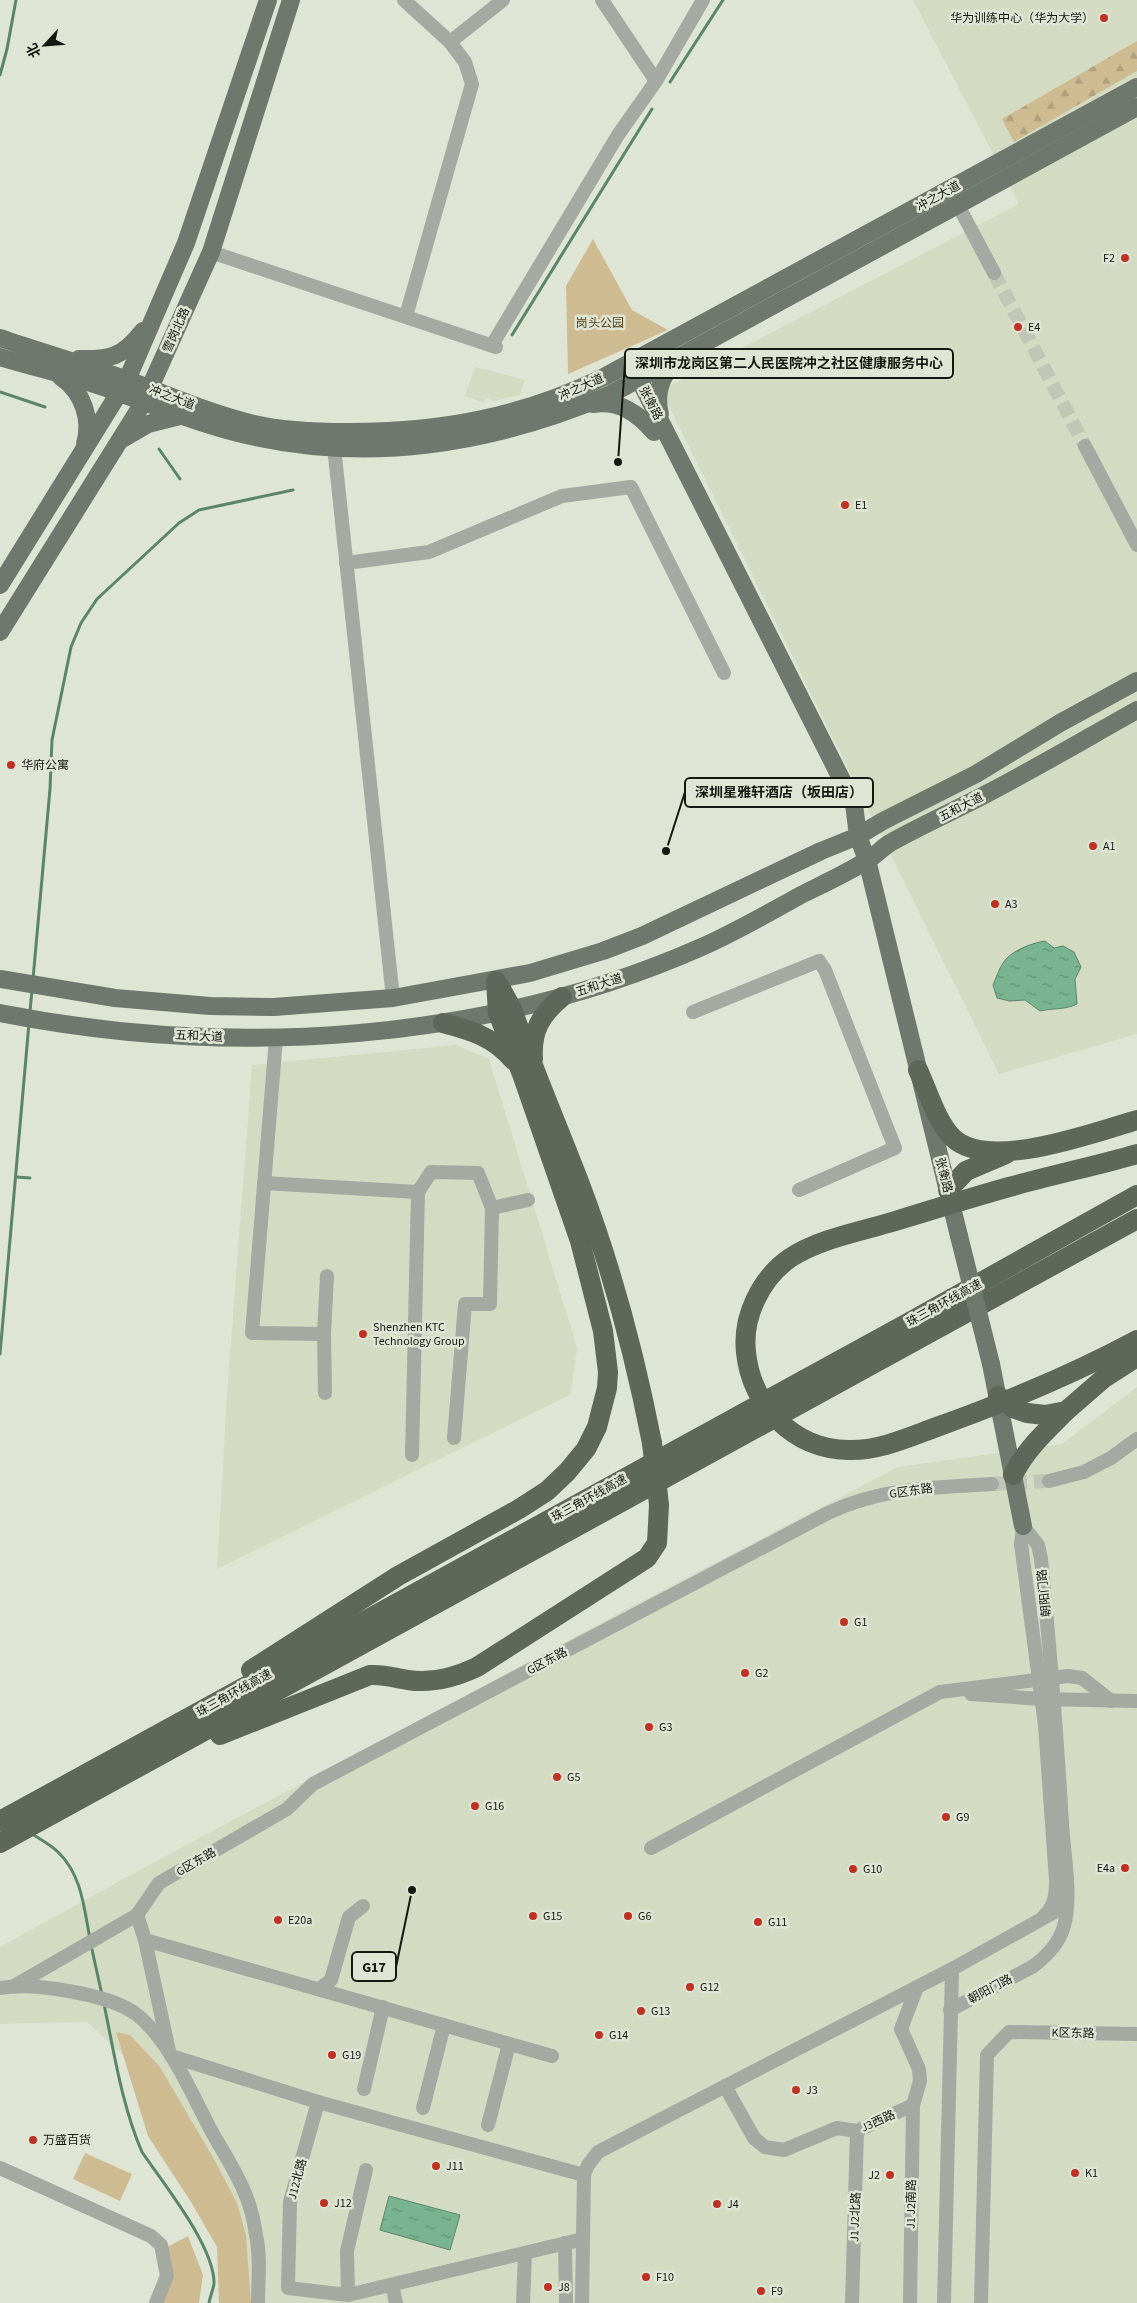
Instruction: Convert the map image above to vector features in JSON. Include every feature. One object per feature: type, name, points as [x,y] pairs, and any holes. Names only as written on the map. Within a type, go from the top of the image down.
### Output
[{"type":"highway","points":[[127,1762],[370,1675],[387,1675],[421,1681],[436,1680],[462,1674],[477,1667],[647,1558],[657,1543],[659,1505],[652,1443],[639,1377],[505,1011],[496,981]]},
{"type":"highway","points":[[528,1072],[534,1033],[548,1008],[562,997]]},
{"type":"highway","points":[[443,1023],[492,1040],[528,1072]]},
{"type":"highway","points":[[918,1070],[944,1126],[954,1138],[976,1149],[991,1152],[1010,1152],[1037,1148],[1137,1120]]},
{"type":"highway","points":[[948,1190],[966,1171],[1010,1152]]},
{"type":"highway","points":[[1137,1154],[1010,1187],[847,1235],[806,1250],[790,1259],[774,1272],[760,1290],[749,1317],[745,1346],[747,1366],[754,1388],[768,1411],[783,1426],[806,1441],[829,1448],[848,1450],[872,1448],[974,1414],[1053,1382],[1137,1340]]},
{"type":"highway","name":"珠三角环线高速","points":[[3,1834],[56,1812],[127,1762],[1137,1195]]},
{"type":"highway","points":[[127,1762],[339,1612],[398,1576],[519,1509],[546,1491],[567,1472],[586,1449],[597,1427],[606,1396],[608,1372],[608,1354],[581,1217]]},
{"type":"highway","name":"珠三角环线高速","points":[[3,1834],[40,1799],[127,1762],[1137,1219]]},
{"type":"highway","points":[[1013,1474],[1022,1457],[1032,1445],[1066,1411],[1104,1378],[1137,1357]]},
{"type":"highway","points":[[998,1396],[1013,1408],[1027,1414],[1045,1415],[1066,1411]]},
{"type":"main road","name":"雪岗北路","points":[[0,585],[123,386],[186,243],[268,0]]},
{"type":"main road","name":"雪岗北路","points":[[0,632],[146,396],[211,252],[292,0]]},
{"type":"main road","name":"冲之大道","points":[[146,396],[257,424],[330,432],[399,431],[468,423],[525,410],[577,390],[626,366],[1137,87]]},
{"type":"main road","name":"冲之大道","points":[[0,356],[59,366],[123,386],[183,416],[261,438],[334,447],[390,448],[453,442],[516,428],[585,405],[634,382],[1137,107]]},
{"type":"main road","points":[[84,449],[88,432],[84,407],[59,366],[98,360],[119,354],[131,346],[155,315]]},
{"type":"main road","name":"冲之大道","points":[[0,338],[59,366]]},
{"type":"main road","points":[[658,429],[657,399],[659,386],[672,366],[683,356]]},
{"type":"main road","name":"张衡路","points":[[626,366],[825,772],[857,832],[867,860],[991,1364],[1023,1526]]},
{"type":"main road","points":[[585,405],[597,403],[619,406],[658,429]]},
{"type":"main road","points":[[114,448],[129,434],[148,424],[170,417],[183,416]]},
{"type":"main road","name":"五和大道","points":[[8,980],[63,991],[153,1002],[210,1006],[274,1006],[394,998],[496,981],[570,962],[619,945],[883,821],[976,774],[1060,723],[1137,681]]},
{"type":"main road","name":"五和大道","points":[[5,1014],[63,1023],[171,1034],[276,1038],[344,1034],[443,1023],[505,1011],[562,997],[618,979],[705,945],[867,860],[888,844],[1002,786],[1137,710]]},
{"type":"street","points":[[404,0],[450,42],[465,62],[472,84],[406,316]]},
{"type":"street","points":[[450,42],[503,0]]},
{"type":"street","points":[[602,0],[656,81]]},
{"type":"street","points":[[211,252],[494,346],[618,135],[656,81],[703,0]]},
{"type":"street","points":[[958,205],[994,273]]},
{"type":"street","points":[[1085,446],[1137,545]]},
{"type":"street","points":[[334,447],[394,998]]},
{"type":"street","points":[[346,563],[429,552],[562,496],[631,487],[724,673]]},
{"type":"street","points":[[693,1012],[819,960],[826,970],[895,1148],[799,1190]]},
{"type":"street","points":[[276,1038],[252,1333],[324,1334]]},
{"type":"street","points":[[412,1455],[418,1192],[431,1172],[478,1173],[492,1208],[490,1304],[465,1304],[454,1438]]},
{"type":"street","points":[[264,1183],[418,1192]]},
{"type":"street","points":[[492,1208],[528,1200]]},
{"type":"street","points":[[325,1394],[324,1334],[326,1276]]},
{"type":"street","points":[[1049,1481],[1084,1472],[1111,1458],[1137,1439]]},
{"type":"street","name":"G区东路","points":[[137,1915],[159,1883],[287,1808],[313,1784],[828,1513],[847,1504],[876,1496],[921,1488],[992,1484]]},
{"type":"street","name":"朝阳门路","points":[[1023,1526],[1038,1545],[1041,1559],[1053,1676],[1045,1724],[1056,1896],[1051,1908],[1035,1923]]},
{"type":"street","name":"朝阳门路","points":[[950,2010],[1042,1960],[1061,1934],[1067,1905],[1048,1699],[1038,1679],[1021,1544],[1023,1526]]},
{"type":"street","points":[[651,1848],[940,1692],[1053,1676],[1082,1678],[1111,1700]]},
{"type":"street","points":[[940,1692],[1048,1699],[1137,1701]]},
{"type":"street","points":[[582,2303],[584,2175],[593,2159],[607,2146],[952,1969],[1067,1905]]},
{"type":"street","points":[[319,1990],[331,1980],[349,1917],[363,1906]]},
{"type":"street","points":[[14,1986],[137,1915],[145,1940],[171,2056]]},
{"type":"street","points":[[145,1940],[552,2056]]},
{"type":"street","points":[[944,2303],[952,1969]]},
{"type":"street","points":[[0,1988],[14,1986],[81,1993],[120,2005],[148,2025],[171,2056],[244,2191],[256,2235],[259,2263],[258,2303]]},
{"type":"street","points":[[913,2105],[920,2081],[919,2069],[901,2029],[917,1987]]},
{"type":"street","points":[[364,2089],[383,2008]]},
{"type":"street","points":[[423,2108],[444,2025]]},
{"type":"street","name":"K区东路","points":[[981,2303],[987,2055],[1009,2032],[1137,2034]]},
{"type":"street","points":[[488,2125],[509,2044]]},
{"type":"street","points":[[171,2056],[318,2102],[584,2175]]},
{"type":"street","name":"J3西路","points":[[726,2086],[754,2138],[765,2147],[784,2150],[837,2128],[857,2131],[913,2105]]},
{"type":"street","name":"J12北路","points":[[318,2102],[290,2202],[288,2288],[348,2295]]},
{"type":"street","name":"J1 J2南路","points":[[910,2303],[913,2105]]},
{"type":"street","name":"J1 J2北路","points":[[852,2303],[857,2131]]},
{"type":"street","points":[[0,2168],[151,2236],[161,2246],[167,2276],[156,2303]]},
{"type":"street","points":[[366,2170],[347,2251],[348,2295],[583,2239]]},
{"type":"street","points":[[565,2243],[566,2303]]},
{"type":"street","points":[[523,2303],[525,2253]]},
{"type":"street","points":[[392,2286],[396,2303]]},
{"type":"shaded area","points":[[913,0],[1137,0],[1137,1034],[999,1074],[661,390],[1019,204]]},
{"type":"shaded area","points":[[475,367],[525,380],[520,395],[493,401],[486,398],[484,403],[465,396]]},
{"type":"shaded area","points":[[456,1045],[489,1059],[577,1348],[571,1394],[217,1569],[227,1395],[252,1065]]},
{"type":"shaded area","points":[[1137,1387],[1137,2303],[232,2303],[237,2242],[156,2086],[87,2022],[0,2024],[0,1947],[625,1610],[898,1467],[1062,1444]]},
{"type":"green space","points":[[1137,41],[1137,71],[1014,142],[1002,119]]},
{"type":"green space","name":"岗头公园","points":[[593,239],[632,310],[668,330],[568,374],[566,286]]},
{"type":"green space","points":[[116,2032],[130,2035],[160,2067],[215,2161],[237,2203],[246,2235],[251,2303],[219,2303],[217,2247],[191,2202],[148,2136]]},
{"type":"green space","points":[[85,2153],[132,2174],[120,2201],[73,2179]]},
{"type":"green space","points":[[188,2236],[203,2275],[199,2303],[162,2303],[167,2247]]},
{"type":"water","points":[[1045,941],[1054,948],[1063,946],[1074,952],[1081,967],[1075,979],[1077,1004],[1040,1011],[1025,1000],[1010,1001],[997,998],[993,985],[1006,959],[1022,948]]},
{"type":"water","points":[[389,2196],[460,2215],[450,2250],[380,2230]]},
{"type":"waterway","points":[[0,75],[16,0]]},
{"type":"waterway","points":[[670,82],[723,0]]},
{"type":"waterway","points":[[512,335],[652,109]]},
{"type":"waterway","points":[[0,392],[45,407]]},
{"type":"waterway","points":[[159,449],[180,479]]},
{"type":"waterway","points":[[33,979],[50,789],[52,740],[71,647],[81,623],[97,599],[179,523],[199,510],[293,490]]},
{"type":"waterway","points":[[30,1011],[32,990]]},
{"type":"waterway","points":[[0,1354],[29,1023]]},
{"type":"waterway","points":[[16,1177],[30,1178]]},
{"type":"waterway","points":[[32,1834],[55,1849],[72,1871],[84,1904],[90,1939]]},
{"type":"waterway","points":[[91,1945],[102,1995]]},
{"type":"waterway","points":[[104,2004],[124,2098],[142,2152],[197,2234],[212,2269],[214,2284],[209,2303]]},
{"type":"tunnel","points":[[994,273],[1085,446]]},
{"type":"tunnel","points":[[992,1484],[1049,1481]]},
{"type":"place","name":"华为训练中心（华为大学）","points":[[1104,18]]},
{"type":"place","name":"F2","points":[[1125,258]]},
{"type":"place","name":"E4","points":[[1018,327]]},
{"type":"place","name":"深圳市龙岗区第二人民医院冲之社区健康服务中心","points":[[618,462]]},
{"type":"place","name":"E1","points":[[845,505]]},
{"type":"place","name":"华府公寓","points":[[11,765]]},
{"type":"place","name":"A1","points":[[1093,846]]},
{"type":"place","name":"深圳星雅轩酒店（坂田店）","points":[[666,851]]},
{"type":"place","name":"A3","points":[[995,904]]},
{"type":"place","name":"Shenzhen KTC Technology Group","points":[[363,1334]]},
{"type":"place","name":"G1","points":[[844,1622]]},
{"type":"place","name":"G2","points":[[745,1673]]},
{"type":"place","name":"G3","points":[[649,1727]]},
{"type":"place","name":"G5","points":[[557,1777]]},
{"type":"place","name":"G16","points":[[475,1806]]},
{"type":"place","name":"G9","points":[[946,1817]]},
{"type":"place","name":"E4a","points":[[1125,1868]]},
{"type":"place","name":"G10","points":[[853,1869]]},
{"type":"place","name":"G17","points":[[412,1890]]},
{"type":"place","name":"G15","points":[[533,1916]]},
{"type":"place","name":"G6","points":[[628,1916]]},
{"type":"place","name":"E20a","points":[[278,1920]]},
{"type":"place","name":"G11","points":[[758,1922]]},
{"type":"place","name":"G12","points":[[690,1987]]},
{"type":"place","name":"G13","points":[[641,2011]]},
{"type":"place","name":"G14","points":[[599,2035]]},
{"type":"place","name":"G19","points":[[332,2055]]},
{"type":"place","name":"J3","points":[[796,2090]]},
{"type":"place","name":"万盛百货","points":[[33,2140]]},
{"type":"place","name":"J11","points":[[436,2166]]},
{"type":"place","name":"K1","points":[[1075,2173]]},
{"type":"place","name":"J2","points":[[890,2175]]},
{"type":"place","name":"J12","points":[[324,2203]]},
{"type":"place","name":"J4","points":[[717,2204]]},
{"type":"place","name":"F10","points":[[646,2277]]},
{"type":"place","name":"J8","points":[[548,2287]]},
{"type":"place","name":"F9","points":[[761,2291]]}]
